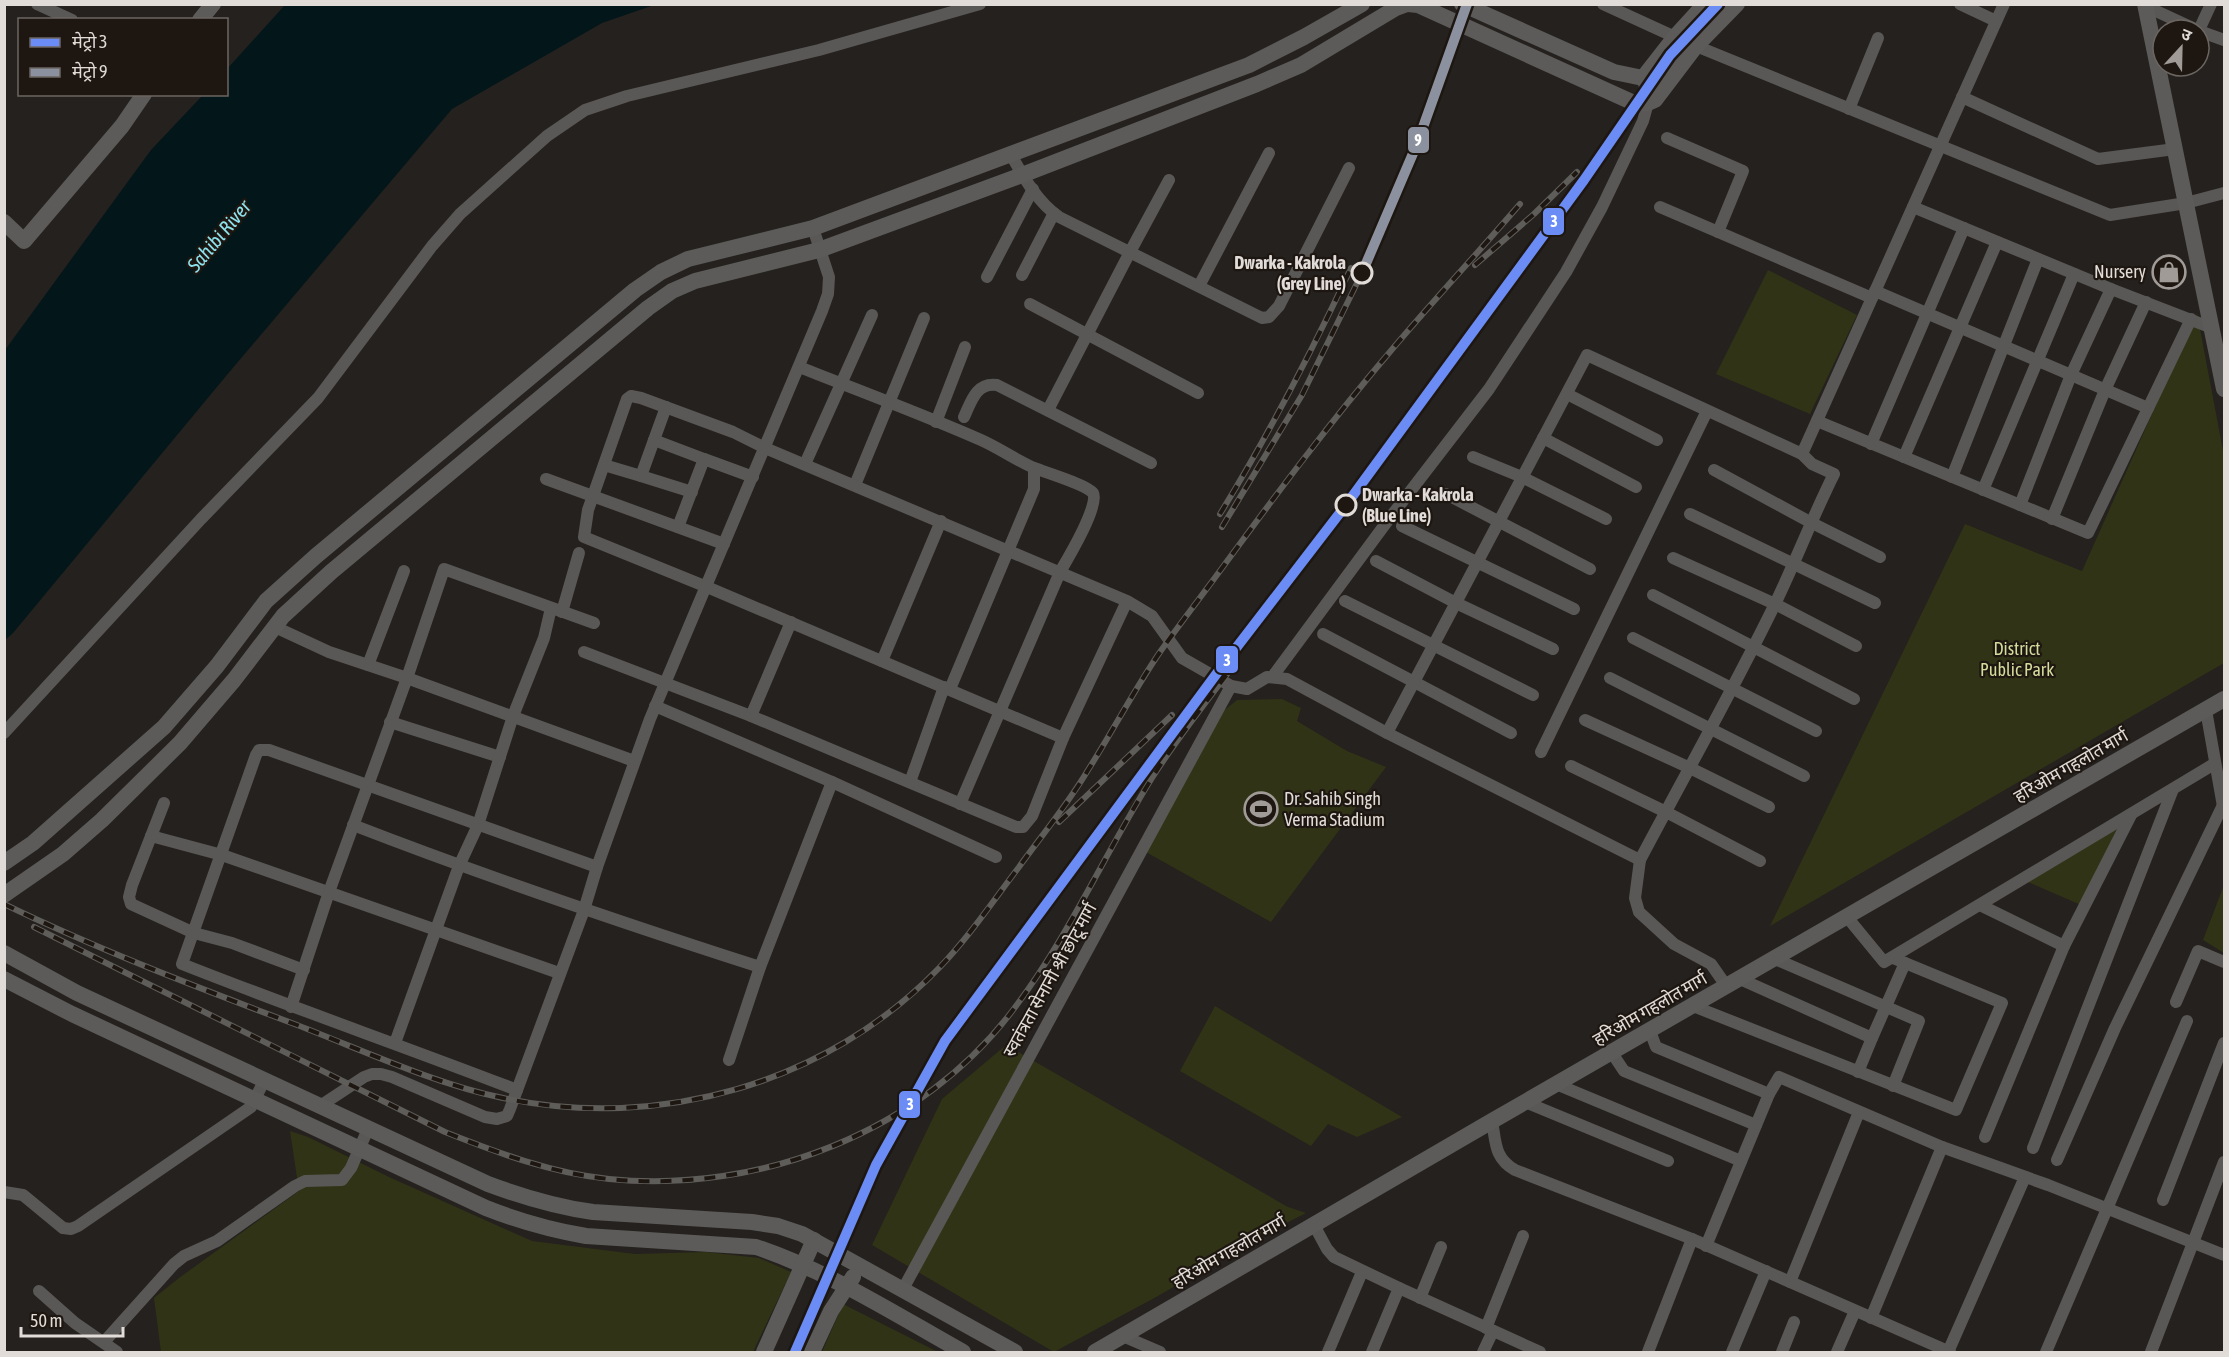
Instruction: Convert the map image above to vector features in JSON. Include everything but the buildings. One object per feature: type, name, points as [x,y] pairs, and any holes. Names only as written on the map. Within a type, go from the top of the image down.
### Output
[{"type":"street","points":[[37,4],[68,18]]},
{"type":"street","points":[[202,18],[213,4]]},
{"type":"street","points":[[4,733],[201,519],[318,399],[432,246],[460,214],[548,136],[585,110],[627,96],[819,50],[980,4]]},
{"type":"street","points":[[4,863],[33,843],[164,727],[217,666],[266,601],[308,563],[635,290],[661,272],[688,259],[813,228],[1249,65],[1362,4]]},
{"type":"street","points":[[4,895],[63,854],[102,820],[180,743],[234,680],[283,616],[331,572],[639,315],[672,291],[695,281],[819,250],[1022,175],[1257,84],[1301,65],[1396,8],[1407,4],[1418,5],[1614,95],[1634,103],[1648,103],[1655,100],[1696,46],[1737,4]]},
{"type":"street","points":[[1462,4],[1614,72],[1643,78]]},
{"type":"street","points":[[1603,4],[1675,37]]},
{"type":"street","points":[[1273,676],[1489,388],[1566,272],[1602,207],[1643,121],[1648,103],[1643,78],[1675,37],[1705,4]]},
{"type":"street","points":[[1960,4],[1996,21]]},
{"type":"street","points":[[1802,454],[2004,4]]},
{"type":"street","points":[[2204,18],[2211,4]]},
{"type":"street","points":[[2153,11],[2170,18]]},
{"type":"street","points":[[2153,11],[2175,149],[2224,389]]},
{"type":"street","points":[[1510,48],[1518,29]]},
{"type":"street","points":[[1849,109],[1878,38]]},
{"type":"street","points":[[1696,46],[2109,215],[2186,203],[2224,193]]},
{"type":"street","points":[[4,222],[24,241],[115,134],[143,96]]},
{"type":"street","points":[[1962,97],[2098,159],[2175,149]]},
{"type":"street","points":[[1667,138],[1743,171],[1718,232]]},
{"type":"street","points":[[1010,153],[1022,175],[1054,213],[1262,318],[1269,317],[1279,306],[1349,168]]},
{"type":"street","points":[[1198,286],[1269,153]]},
{"type":"street","points":[[1048,410],[1169,180]]},
{"type":"street","points":[[987,277],[1033,189]]},
{"type":"street","points":[[1660,207],[1874,294],[1928,313],[2148,408]]},
{"type":"street","points":[[1913,207],[2111,289],[2212,327]]},
{"type":"street","points":[[1022,275],[1054,213]]},
{"type":"street","points":[[320,1106],[372,1074],[392,1077],[485,1117],[498,1119],[507,1116],[584,910],[597,867],[655,706],[828,294],[829,277],[813,228]]},
{"type":"street","points":[[1871,444],[1964,228]]},
{"type":"street","points":[[1904,458],[1997,242]]},
{"type":"street","points":[[1952,477],[2002,345],[2038,259]]},
{"type":"street","points":[[1983,490],[2074,274]]},
{"type":"street","points":[[2020,505],[2071,375],[2111,289]]},
{"type":"street","points":[[2052,519],[2105,390],[2146,302]]},
{"type":"street","points":[[1030,304],[1198,393]]},
{"type":"street","points":[[805,464],[872,315]]},
{"type":"street","points":[[855,485],[924,318]]},
{"type":"street","points":[[1817,421],[2088,533],[2191,319]]},
{"type":"street","points":[[936,422],[965,347]]},
{"type":"street","points":[[1387,733],[1587,355],[1802,454],[1812,464],[1834,474],[1754,647],[1640,860],[1635,898],[1639,912],[1674,944],[1711,964],[1733,983],[1872,1038]]},
{"type":"street","points":[[799,367],[983,441],[1034,468],[1082,487],[1092,492],[1094,496],[1091,510],[1077,544],[1060,572],[960,804]]},
{"type":"street","points":[[964,417],[973,397],[981,387],[988,384],[997,385],[1151,463]]},
{"type":"street","points":[[1567,394],[1657,440]]},
{"type":"street","points":[[1063,738],[707,586],[584,537],[585,523],[627,399],[631,396],[641,398],[733,432],[765,448],[1126,601],[1152,616],[1182,658],[1231,686],[1247,689],[1267,677],[1287,679],[1387,733],[1640,860]]},
{"type":"street","points":[[641,476],[666,407]]},
{"type":"street","points":[[1541,752],[1707,411]]},
{"type":"street","points":[[1543,438],[1636,487]]},
{"type":"street","points":[[654,440],[753,477]]},
{"type":"street","points":[[1473,457],[1522,477],[1606,519]]},
{"type":"street","points":[[678,527],[704,459]]},
{"type":"street","points":[[604,465],[692,492]]},
{"type":"street","points":[[910,782],[947,688],[1034,489],[1034,468]]},
{"type":"street","points":[[1714,470],[1880,557]]},
{"type":"street","points":[[546,479],[724,544]]},
{"type":"street","points":[[1446,494],[1590,569]]},
{"type":"street","points":[[1690,514],[1875,603]]},
{"type":"street","points":[[882,661],[941,521]]},
{"type":"street","points":[[1402,526],[1574,609]]},
{"type":"street","points":[[395,1043],[459,866],[478,825],[513,716],[579,553]]},
{"type":"street","points":[[1673,558],[1775,604],[1856,646]]},
{"type":"street","points":[[1376,561],[1456,603],[1553,649]]},
{"type":"street","points":[[291,1007],[352,825],[407,678],[444,569],[594,623]]},
{"type":"street","points":[[368,665],[404,571]]},
{"type":"street","points":[[1653,596],[1854,699]]},
{"type":"street","points":[[584,652],[751,716],[960,804],[1017,827],[1023,827],[1032,816],[1063,738],[1126,601]]},
{"type":"street","points":[[1345,601],[1533,695]]},
{"type":"street","points":[[751,716],[791,622]]},
{"type":"street","points":[[275,627],[329,652],[634,761]]},
{"type":"street","points":[[1323,634],[1511,733]]},
{"type":"street","points":[[1633,638],[1816,731]]},
{"type":"street","points":[[1610,678],[1804,776]]},
{"type":"street","name":"स्वतंत्रता सेनानी श्री छोटू मार्ग","points":[[902,1291],[1231,686]]},
{"type":"street","name":"हरिओम गहलोत मार्ग","points":[[1095,1353],[2224,699]]},
{"type":"street","points":[[655,706],[832,782],[996,857]]},
{"type":"street","points":[[2057,1160],[2115,1028],[2224,810],[2206,710]]},
{"type":"street","points":[[1585,720],[1769,807]]},
{"type":"street","points":[[390,722],[500,757]]},
{"type":"street","points":[[517,1090],[395,1043],[291,1007],[182,964],[259,750],[269,750],[597,867]]},
{"type":"street","points":[[1847,917],[1884,962],[2214,764]]},
{"type":"street","points":[[1571,766],[1760,861]]},
{"type":"street","points":[[729,1060],[760,967],[832,782]]},
{"type":"street","points":[[2033,1148],[2174,789]]},
{"type":"street","points":[[164,803],[132,885],[129,897],[131,904],[194,933],[232,943],[304,970]]},
{"type":"street","points":[[1985,1137],[2064,946],[2131,814]]},
{"type":"street","points":[[352,825],[584,910],[760,967]]},
{"type":"street","points":[[151,836],[222,855],[559,973]]},
{"type":"street","points":[[1980,905],[2064,946]]},
{"type":"street","points":[[2176,1002],[2198,951],[2224,962]]},
{"type":"street","points":[[4,953],[77,993],[488,1184],[539,1202],[593,1212],[752,1222],[778,1226],[814,1240],[1015,1353]]},
{"type":"street","points":[[1693,1006],[1956,1110],[2002,1003],[1893,957]]},
{"type":"street","points":[[1775,959],[1918,1022],[1893,1086]]},
{"type":"street","points":[[1858,1072],[1905,963]]},
{"type":"street","points":[[4,979],[72,1014],[486,1208],[536,1226],[586,1236],[756,1247],[847,1286],[963,1353]]},
{"type":"street","points":[[2046,1353],[2187,1021]]},
{"type":"street","points":[[1650,1031],[1656,1047],[1769,1094]]},
{"type":"street","points":[[2163,1200],[2224,1043]]},
{"type":"street","points":[[1612,1053],[1624,1071],[1756,1125]]},
{"type":"street","points":[[1706,1246],[1769,1094],[1779,1077],[1942,1147],[2107,1208],[2224,1256]]},
{"type":"street","points":[[4,1192],[23,1195],[63,1228],[71,1229],[251,1107],[264,1081]]},
{"type":"street","points":[[1556,1084],[1741,1161]]},
{"type":"street","points":[[1525,1102],[1668,1161]]},
{"type":"street","points":[[1790,1282],[1859,1112]]},
{"type":"street","points":[[1492,1121],[1499,1157],[1505,1165],[1692,1239],[1949,1352],[2025,1177]]},
{"type":"street","points":[[104,1342],[174,1264],[184,1257],[217,1241],[305,1181],[342,1179],[351,1168],[368,1129]]},
{"type":"street","points":[[1871,1318],[1942,1147]]},
{"type":"street","points":[[2151,1353],[2224,1162]]},
{"type":"street","points":[[1314,1226],[1334,1257],[1540,1353]]},
{"type":"street","points":[[1483,1353],[1489,1329],[1523,1236]]},
{"type":"street","points":[[1648,1353],[1692,1239]]},
{"type":"street","points":[[764,1353],[814,1240]]},
{"type":"street","points":[[1420,1298],[1441,1247]]},
{"type":"street","points":[[812,1353],[831,1311],[860,1266]]},
{"type":"street","points":[[1732,1353],[1766,1271]]},
{"type":"street","points":[[1328,1353],[1362,1272]]},
{"type":"street","points":[[1372,1353],[1399,1288]]},
{"type":"street","points":[[39,1291],[75,1323],[117,1353]]},
{"type":"street","points":[[1837,1353],[1855,1311]]},
{"type":"street","points":[[1782,1353],[1794,1322]]},
{"type":"street","points":[[1125,1337],[1160,1353]]},
{"type":"green space","points":[[1768,270],[1857,315],[1810,414],[1716,374]]},
{"type":"green space","name":"District Public Park","points":[[2197,313],[2224,456],[2224,663],[1770,926],[1965,524],[2082,571]]},
{"type":"green space","name":"Dr. Sahib Singh Verma Stadium","points":[[1282,699],[1301,708],[1297,721],[1347,751],[1386,767],[1271,922],[1144,851],[1222,712],[1237,700]]},
{"type":"green space","points":[[2123,823],[2081,905],[2028,882]]},
{"type":"green space","points":[[2224,885],[2224,953],[2203,940]]},
{"type":"green space","points":[[1215,1006],[1402,1117],[1357,1137],[1328,1124],[1311,1146],[1180,1071]]},
{"type":"green space","points":[[1006,1045],[1288,1207],[1306,1213],[1054,1352],[872,1245],[942,1099]]},
{"type":"green space","points":[[290,1131],[308,1137],[389,1177],[532,1241],[635,1254],[706,1252],[759,1258],[791,1272],[753,1352],[161,1352],[154,1298],[299,1191]]},
{"type":"green space","points":[[843,1304],[938,1352],[822,1352]]},
{"type":"water","name":"Sahibi River","points":[[285,5],[654,5],[602,23],[452,109],[5,640],[5,350],[151,150],[202,96],[228,96],[228,68]]},
{"type":"railway","points":[[1475,265],[1534,214],[1577,172]]},
{"type":"railway","points":[[4,904],[149,968],[399,1066],[451,1084],[503,1098],[562,1107],[621,1108],[680,1102],[738,1089],[793,1069],[846,1042],[895,1008],[939,968],[960,944],[1080,783],[1160,652],[1285,484],[1389,353],[1520,204]]},
{"type":"railway","points":[[1220,514],[1289,393],[1351,268]]},
{"type":"railway","points":[[1222,527],[1302,395],[1362,273]]},
{"type":"railway","points":[[34,927],[445,1132],[525,1161],[587,1176],[666,1181],[723,1176],[779,1164],[833,1146],[885,1121],[932,1090],[975,1053],[1013,1010],[1033,983],[1152,778],[1180,736],[1231,669]]},
{"type":"railway","points":[[1059,822],[1172,715]]},
{"type":"metro line","name":"9","points":[[1362,273],[1417,144],[1467,4]]},
{"type":"metro line","name":"3","points":[[795,1352],[876,1165],[945,1041],[1223,665],[1346,505],[1584,180],[1670,55],[1718,4]]},
{"type":"place","name":"Nursery","points":[[2169,272]]},
{"type":"place","name":"Dwarka - Kakrola (Grey Line)","points":[[1362,273]]},
{"type":"place","name":"Dwarka - Kakrola (Blue Line)","points":[[1346,505]]},
{"type":"place","name":"Dr. Sahib Singh Verma Stadium","points":[[1261,809]]}]
